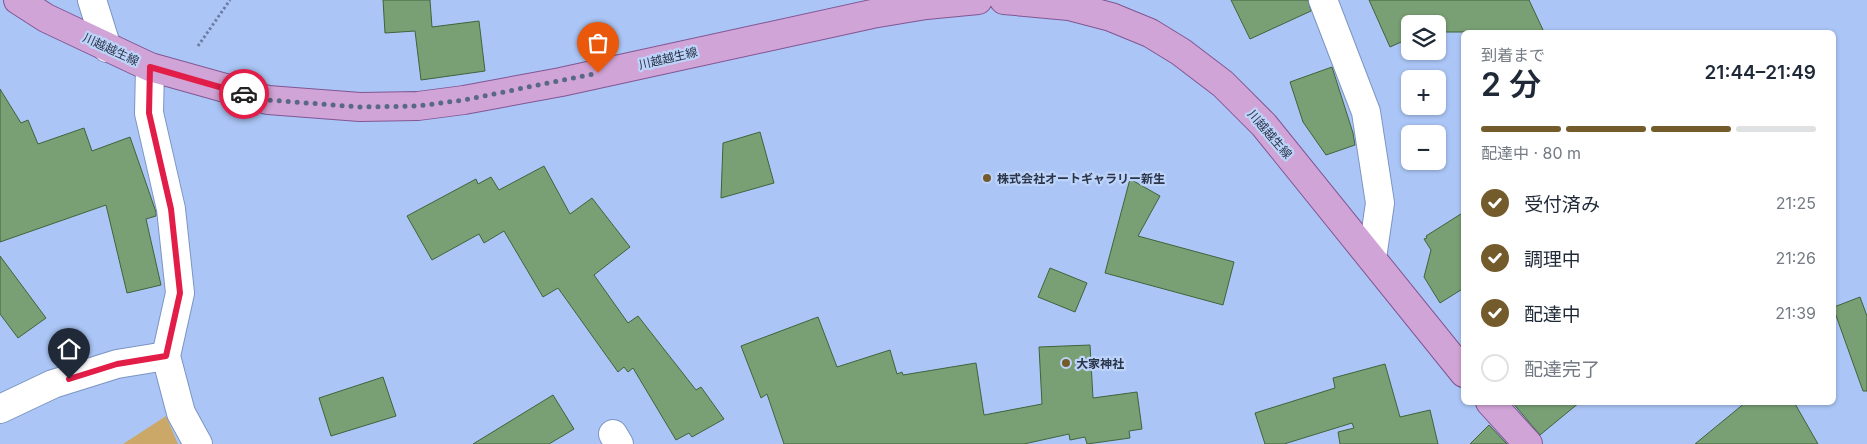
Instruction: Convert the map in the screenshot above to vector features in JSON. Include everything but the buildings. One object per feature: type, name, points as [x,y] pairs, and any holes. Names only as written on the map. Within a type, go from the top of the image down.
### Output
[{"type":"main road","name":"川越越生線","points":[[18,0],[46,18],[150,67],[268,100],[360,107],[418,106],[464,100],[561,82],[872,14],[926,5],[978,0]]},
{"type":"main road","name":"川越越生線","points":[[1004,0],[1071,3],[1111,17],[1150,33],[1181,52],[1223,84],[1264,124],[1461,369]]},
{"type":"main road","points":[[1493,405],[1528,444]]},
{"type":"street","points":[[92,0],[107,48]]},
{"type":"street","points":[[1323,0],[1366,112],[1380,204],[1372,258]]},
{"type":"street","points":[[150,67],[149,113],[171,209],[180,293],[166,356],[181,413],[198,444]]},
{"type":"street","points":[[0,409],[54,384],[108,367],[166,356]]},
{"type":"path","points":[[150,67],[198,46],[230,0]]},
{"type":"shaded area","points":[[166,416],[178,444],[123,444]]},
{"type":"way so far","points":[[244,94],[268,100],[360,107],[418,106],[464,100],[561,82],[598,73]]},
{"type":"place","name":"株式会社オートギャラリー新生","points":[[987,178]]},
{"type":"place","name":"大家神社","points":[[1066,363]]},
{"type":"route","points":[[69,379],[117,364],[166,356],[180,293],[171,209],[149,113],[150,67],[244,94]]}]
